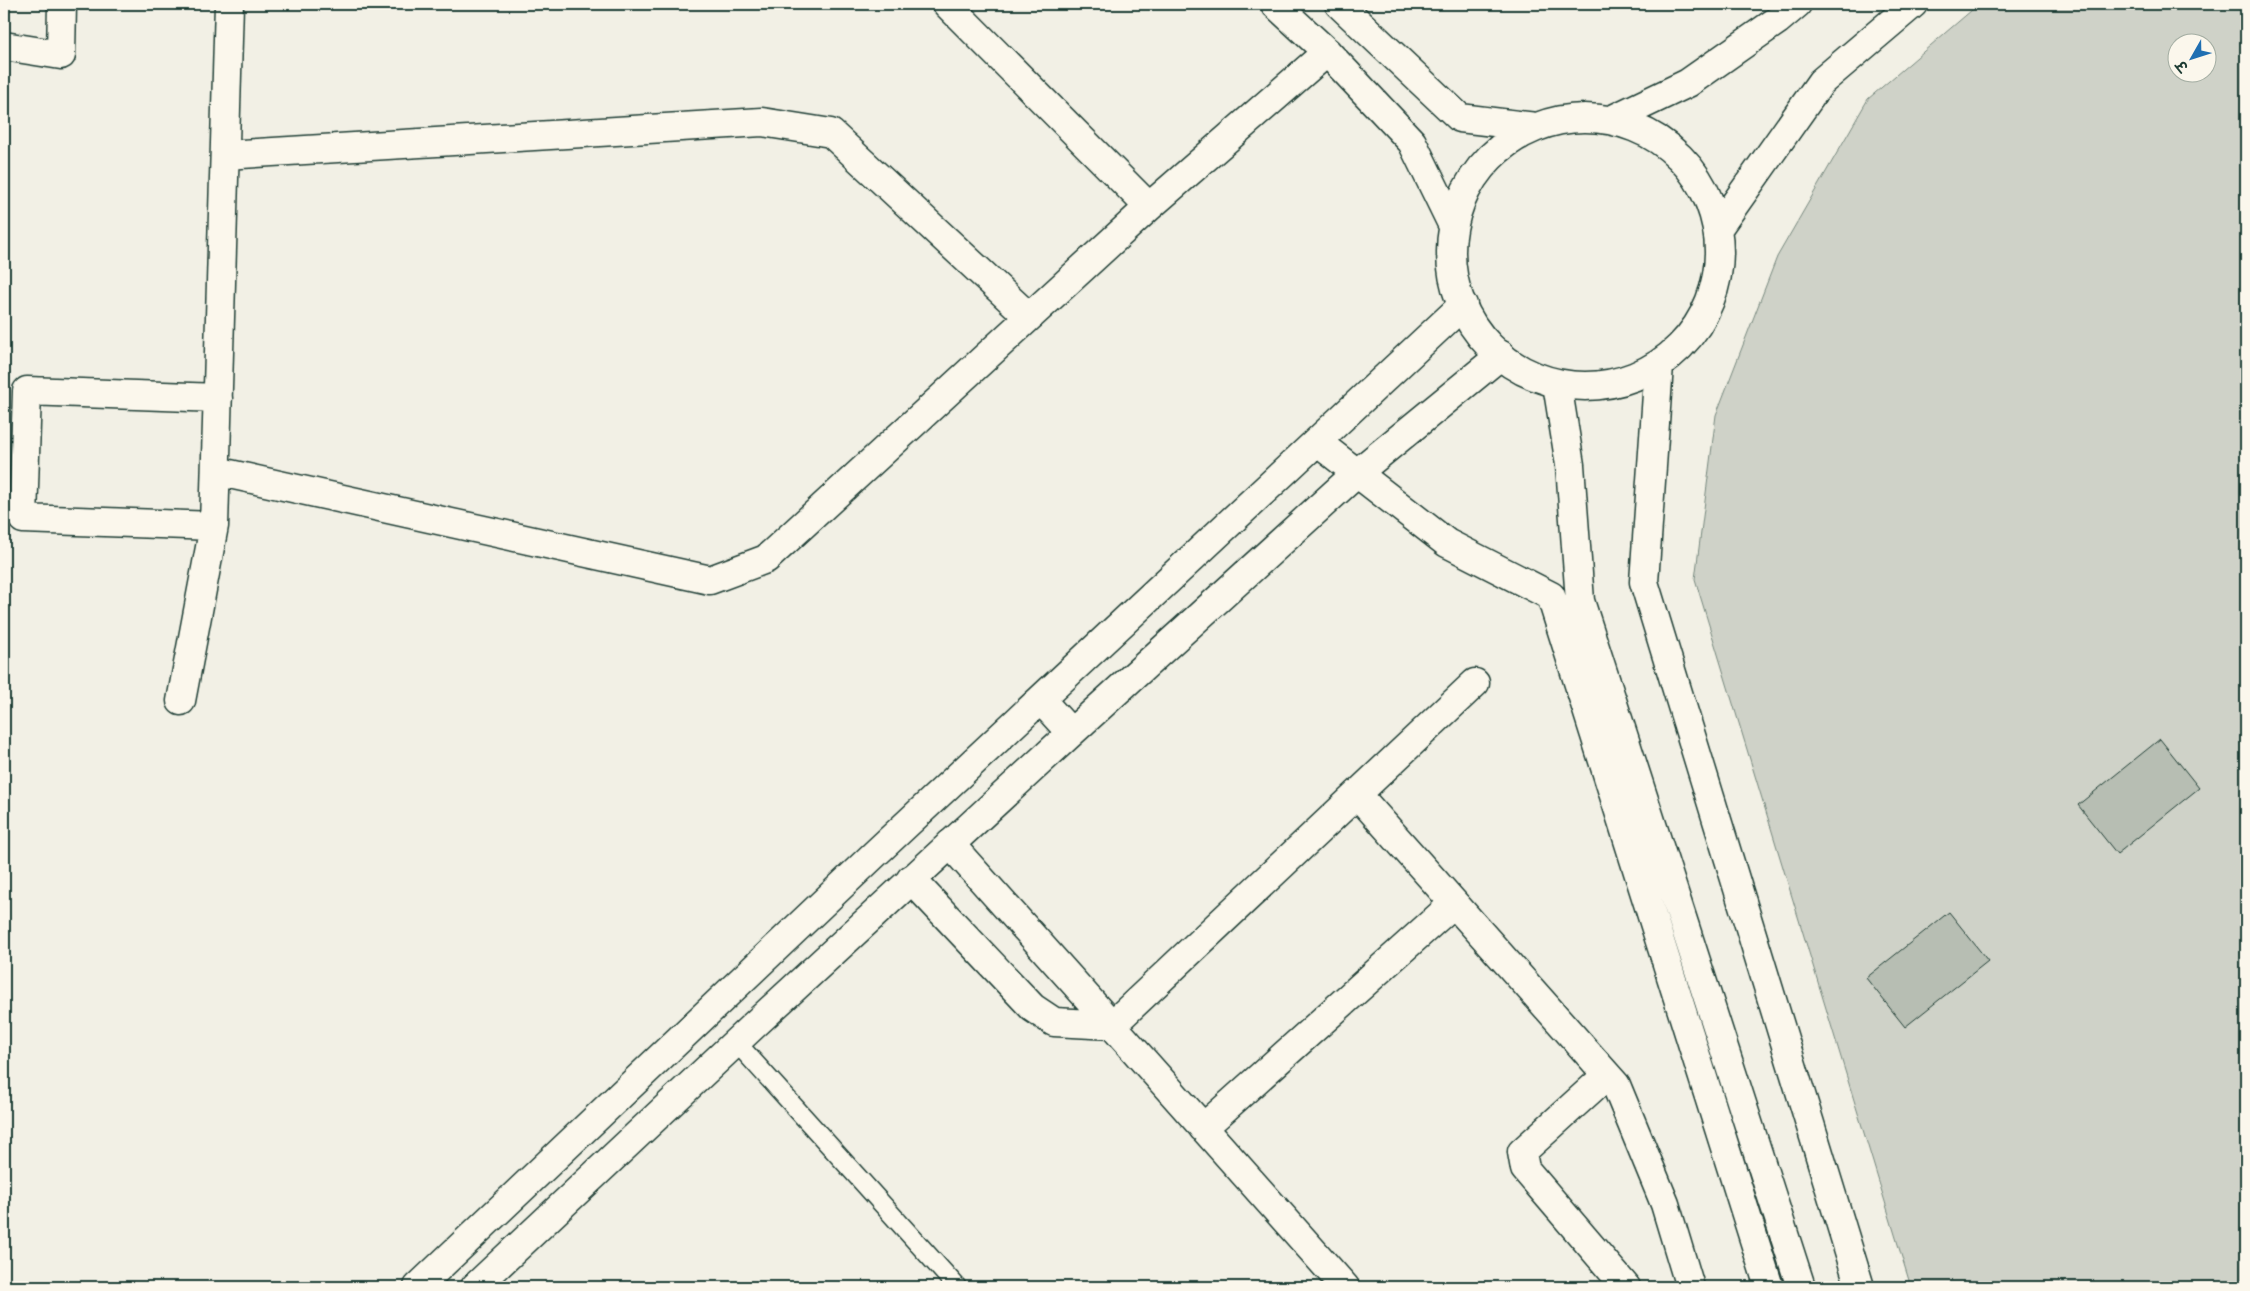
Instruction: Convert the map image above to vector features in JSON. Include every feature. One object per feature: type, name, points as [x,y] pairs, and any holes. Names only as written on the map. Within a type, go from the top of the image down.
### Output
[{"type":"street","points":[[4,46],[61,55],[62,4]]},
{"type":"street","points":[[180,701],[214,526],[230,4]]},
{"type":"street","points":[[947,4],[1149,207]]},
{"type":"street","points":[[1275,4],[1327,52],[1412,142],[1452,224]]},
{"type":"street","points":[[1339,4],[1460,118],[1541,127]]},
{"type":"street","points":[[1613,120],[1688,83],[1778,20],[1797,4]]},
{"type":"street","points":[[1718,228],[1821,82],[1912,4]]},
{"type":"street","points":[[216,471],[710,580],[766,559],[1149,207],[1327,52]]},
{"type":"street","points":[[1569,117],[1613,120],[1671,148],[1698,178],[1718,228],[1717,280],[1698,328],[1659,365],[1604,386],[1558,384],[1513,366],[1472,326],[1452,276],[1452,224],[1469,181],[1511,138],[1541,127],[1569,117]]},
{"type":"street","points":[[225,156],[762,122],[831,133],[1029,317]]},
{"type":"street","points":[[418,1287],[1463,305]]},
{"type":"street","points":[[475,1287],[911,879],[1357,473],[1501,355]]},
{"type":"street","points":[[1659,365],[1644,582],[1860,1287]]},
{"type":"street","points":[[1558,384],[1570,465],[1580,601],[1801,1287]]},
{"type":"street","points":[[214,526],[23,519],[28,391],[218,398]]},
{"type":"street","points":[[1317,442],[1447,543],[1551,596],[1769,1287]]},
{"type":"street","points":[[911,879],[1033,1008],[1054,1022],[1112,1025],[1475,683]]},
{"type":"street","points":[[1041,700],[1071,733]]},
{"type":"street","points":[[1357,794],[1616,1085],[1665,1204],[1690,1287]]},
{"type":"street","points":[[950,844],[1345,1287]]},
{"type":"street","points":[[1204,1128],[1454,903]]},
{"type":"street","points":[[1607,1075],[1522,1152],[1525,1169],[1626,1287]]},
{"type":"lane","points":[[736,1042],[957,1287]]},
{"type":"shaded area","points":[[1979,4],[2246,4],[2246,1287],[1911,1287],[1695,579],[1716,415],[1777,257],[1868,99]]},
{"type":"building","points":[[2160,739],[2199,788],[2117,854],[2078,805]]},
{"type":"building","points":[[1949,912],[1988,961],[1905,1027],[1866,978]]}]
